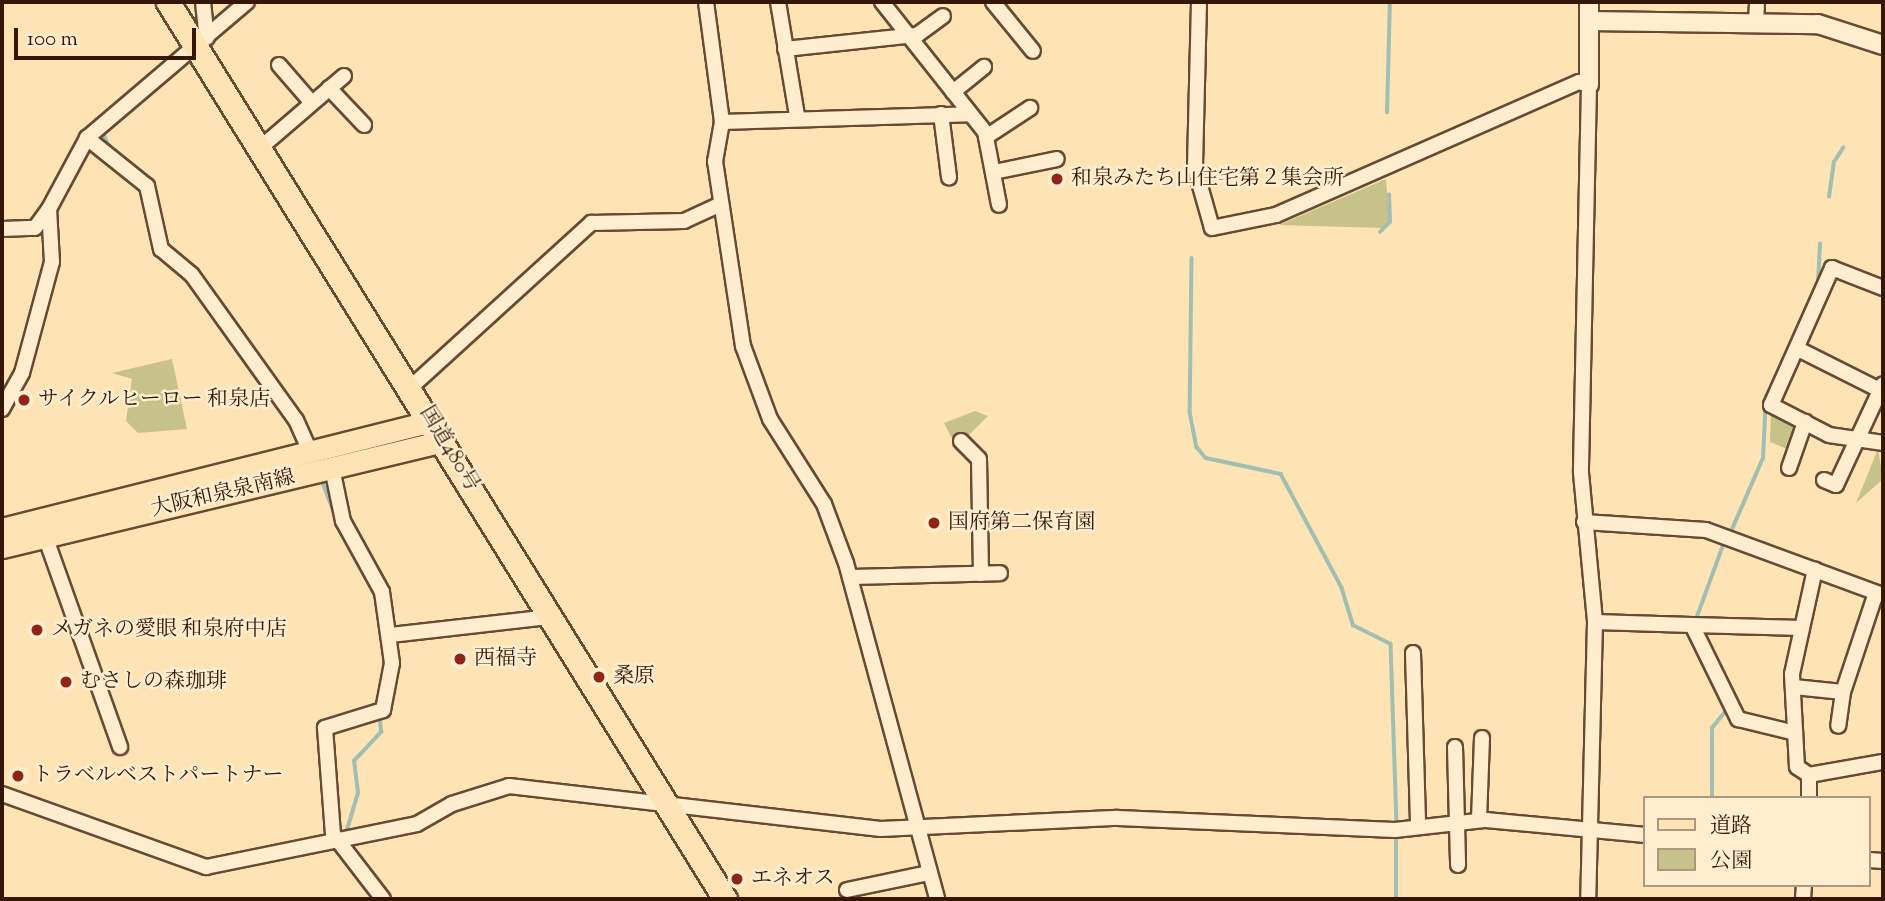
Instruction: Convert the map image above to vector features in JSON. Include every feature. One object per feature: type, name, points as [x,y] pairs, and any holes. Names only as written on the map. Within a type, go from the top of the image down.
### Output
[{"type":"highway","name":"国道480号","points":[[167,2],[202,43],[259,149],[411,387],[725,899]]},
{"type":"main road","name":"大阪和泉泉南線","points":[[2,529],[431,421]]},
{"type":"main road","name":"大阪和泉泉南線","points":[[2,547],[443,441]]},
{"type":"street","points":[[202,2],[202,43]]},
{"type":"street","points":[[2,229],[35,228],[86,138],[202,43],[247,2]]},
{"type":"street","points":[[706,2],[722,122],[715,161],[748,364],[770,419],[824,504],[849,577],[913,824],[937,899]]},
{"type":"street","points":[[778,2],[797,116]]},
{"type":"street","points":[[882,2],[986,137],[999,205]]},
{"type":"street","points":[[993,2],[1032,51]]},
{"type":"street","points":[[1199,2],[1195,168],[1212,228],[1276,215],[1579,82],[1589,85]]},
{"type":"street","points":[[1588,2],[1584,522],[1594,622],[1588,899]]},
{"type":"street","points":[[1756,22],[1757,2]]},
{"type":"street","points":[[785,49],[909,36],[943,16]]},
{"type":"street","points":[[1589,21],[1818,24],[1883,45]]},
{"type":"street","points":[[279,65],[311,102]]},
{"type":"street","points":[[953,92],[984,66]]},
{"type":"street","points":[[259,149],[344,76]]},
{"type":"street","points":[[329,88],[364,125]]},
{"type":"street","points":[[986,137],[1030,108]]},
{"type":"street","points":[[941,114],[949,177]]},
{"type":"street","points":[[722,122],[797,116],[970,114]]},
{"type":"street","points":[[86,138],[147,186],[161,249],[206,295],[296,420],[311,453]]},
{"type":"street","points":[[994,172],[1057,159]]},
{"type":"street","points":[[411,387],[591,223],[684,221],[721,204]]},
{"type":"street","points":[[2,408],[22,373],[52,262],[48,209]]},
{"type":"street","points":[[1883,288],[1832,268],[1798,349],[1771,404],[1805,422],[1856,440],[1883,443]]},
{"type":"street","points":[[1798,349],[1882,387],[1836,485],[1825,480]]},
{"type":"street","points":[[1788,458],[1805,422]]},
{"type":"street","points":[[961,441],[979,459],[981,574]]},
{"type":"street","points":[[332,468],[343,521],[382,592],[391,635],[390,696],[380,712],[325,728],[333,834],[342,839],[383,899]]},
{"type":"street","points":[[1584,522],[1706,530],[1879,594],[1843,692],[1838,726]]},
{"type":"street","points":[[45,536],[120,747]]},
{"type":"street","points":[[1815,569],[1802,628],[1794,687],[1797,767],[1810,775],[1883,762]]},
{"type":"street","points":[[849,577],[1000,573]]},
{"type":"street","points":[[391,635],[550,617]]},
{"type":"street","points":[[1594,622],[1802,628]]},
{"type":"street","points":[[1692,625],[1738,719],[1795,733]]},
{"type":"street","points":[[1417,661],[1420,710],[1418,826]]},
{"type":"street","points":[[1794,687],[1843,692]]},
{"type":"street","points":[[1479,820],[1482,738]]},
{"type":"street","points":[[1458,865],[1455,822],[1459,755]]},
{"type":"street","points":[[1809,796],[1810,775]]},
{"type":"street","points":[[2,794],[191,866],[417,824],[452,804],[509,786],[881,830],[913,824],[1118,818],[1335,830],[1479,820],[1589,834],[1644,835]]},
{"type":"street","points":[[848,890],[929,873]]},
{"type":"green space","points":[[1386,179],[1389,222],[1382,228],[1279,225]]},
{"type":"green space","points":[[172,359],[187,429],[138,433],[126,421],[132,379],[112,373]]},
{"type":"green space","points":[[975,411],[988,416],[965,439],[951,437],[944,423]]},
{"type":"green space","points":[[1771,412],[1795,424],[1787,449],[1770,442]]},
{"type":"green space","points":[[1878,449],[1883,479],[1856,503]]},
{"type":"waterway","points":[[1387,113],[1390,2]]},
{"type":"waterway","points":[[112,126],[104,134],[108,144],[132,166]]},
{"type":"waterway","points":[[1829,197],[1834,162],[1843,148]]},
{"type":"waterway","points":[[1380,232],[1390,222],[1389,195]]},
{"type":"waterway","points":[[1818,283],[1820,244]]},
{"type":"waterway","points":[[1192,258],[1190,412],[1197,447],[1206,458],[1281,474],[1342,588],[1353,625],[1391,644],[1397,824]]},
{"type":"waterway","points":[[1730,534],[1763,458],[1766,397],[1778,373]]},
{"type":"waterway","points":[[323,483],[337,519]]},
{"type":"waterway","points":[[1695,622],[1725,540]]},
{"type":"waterway","points":[[1712,796],[1712,728],[1728,708]]},
{"type":"waterway","points":[[346,833],[358,793],[354,761],[381,732],[380,716]]},
{"type":"waterway","points":[[1815,782],[1831,778]]},
{"type":"waterway","points":[[1396,836],[1396,899]]},
{"type":"place","name":"和泉みたち山住宅第２集会所","points":[[1057,179]]},
{"type":"place","name":"サイクルヒーロー 和泉店","points":[[24,400]]},
{"type":"place","name":"国府第二保育園","points":[[934,523]]},
{"type":"place","name":"メガネの愛眼 和泉府中店","points":[[37,630]]},
{"type":"place","name":"西福寺","points":[[460,659]]},
{"type":"place","name":"桑原","points":[[599,677]]},
{"type":"place","name":"むさしの森珈琲","points":[[66,682]]},
{"type":"place","name":"トラベルベストパートナー","points":[[18,776]]},
{"type":"place","name":"エネオス","points":[[737,879]]}]
